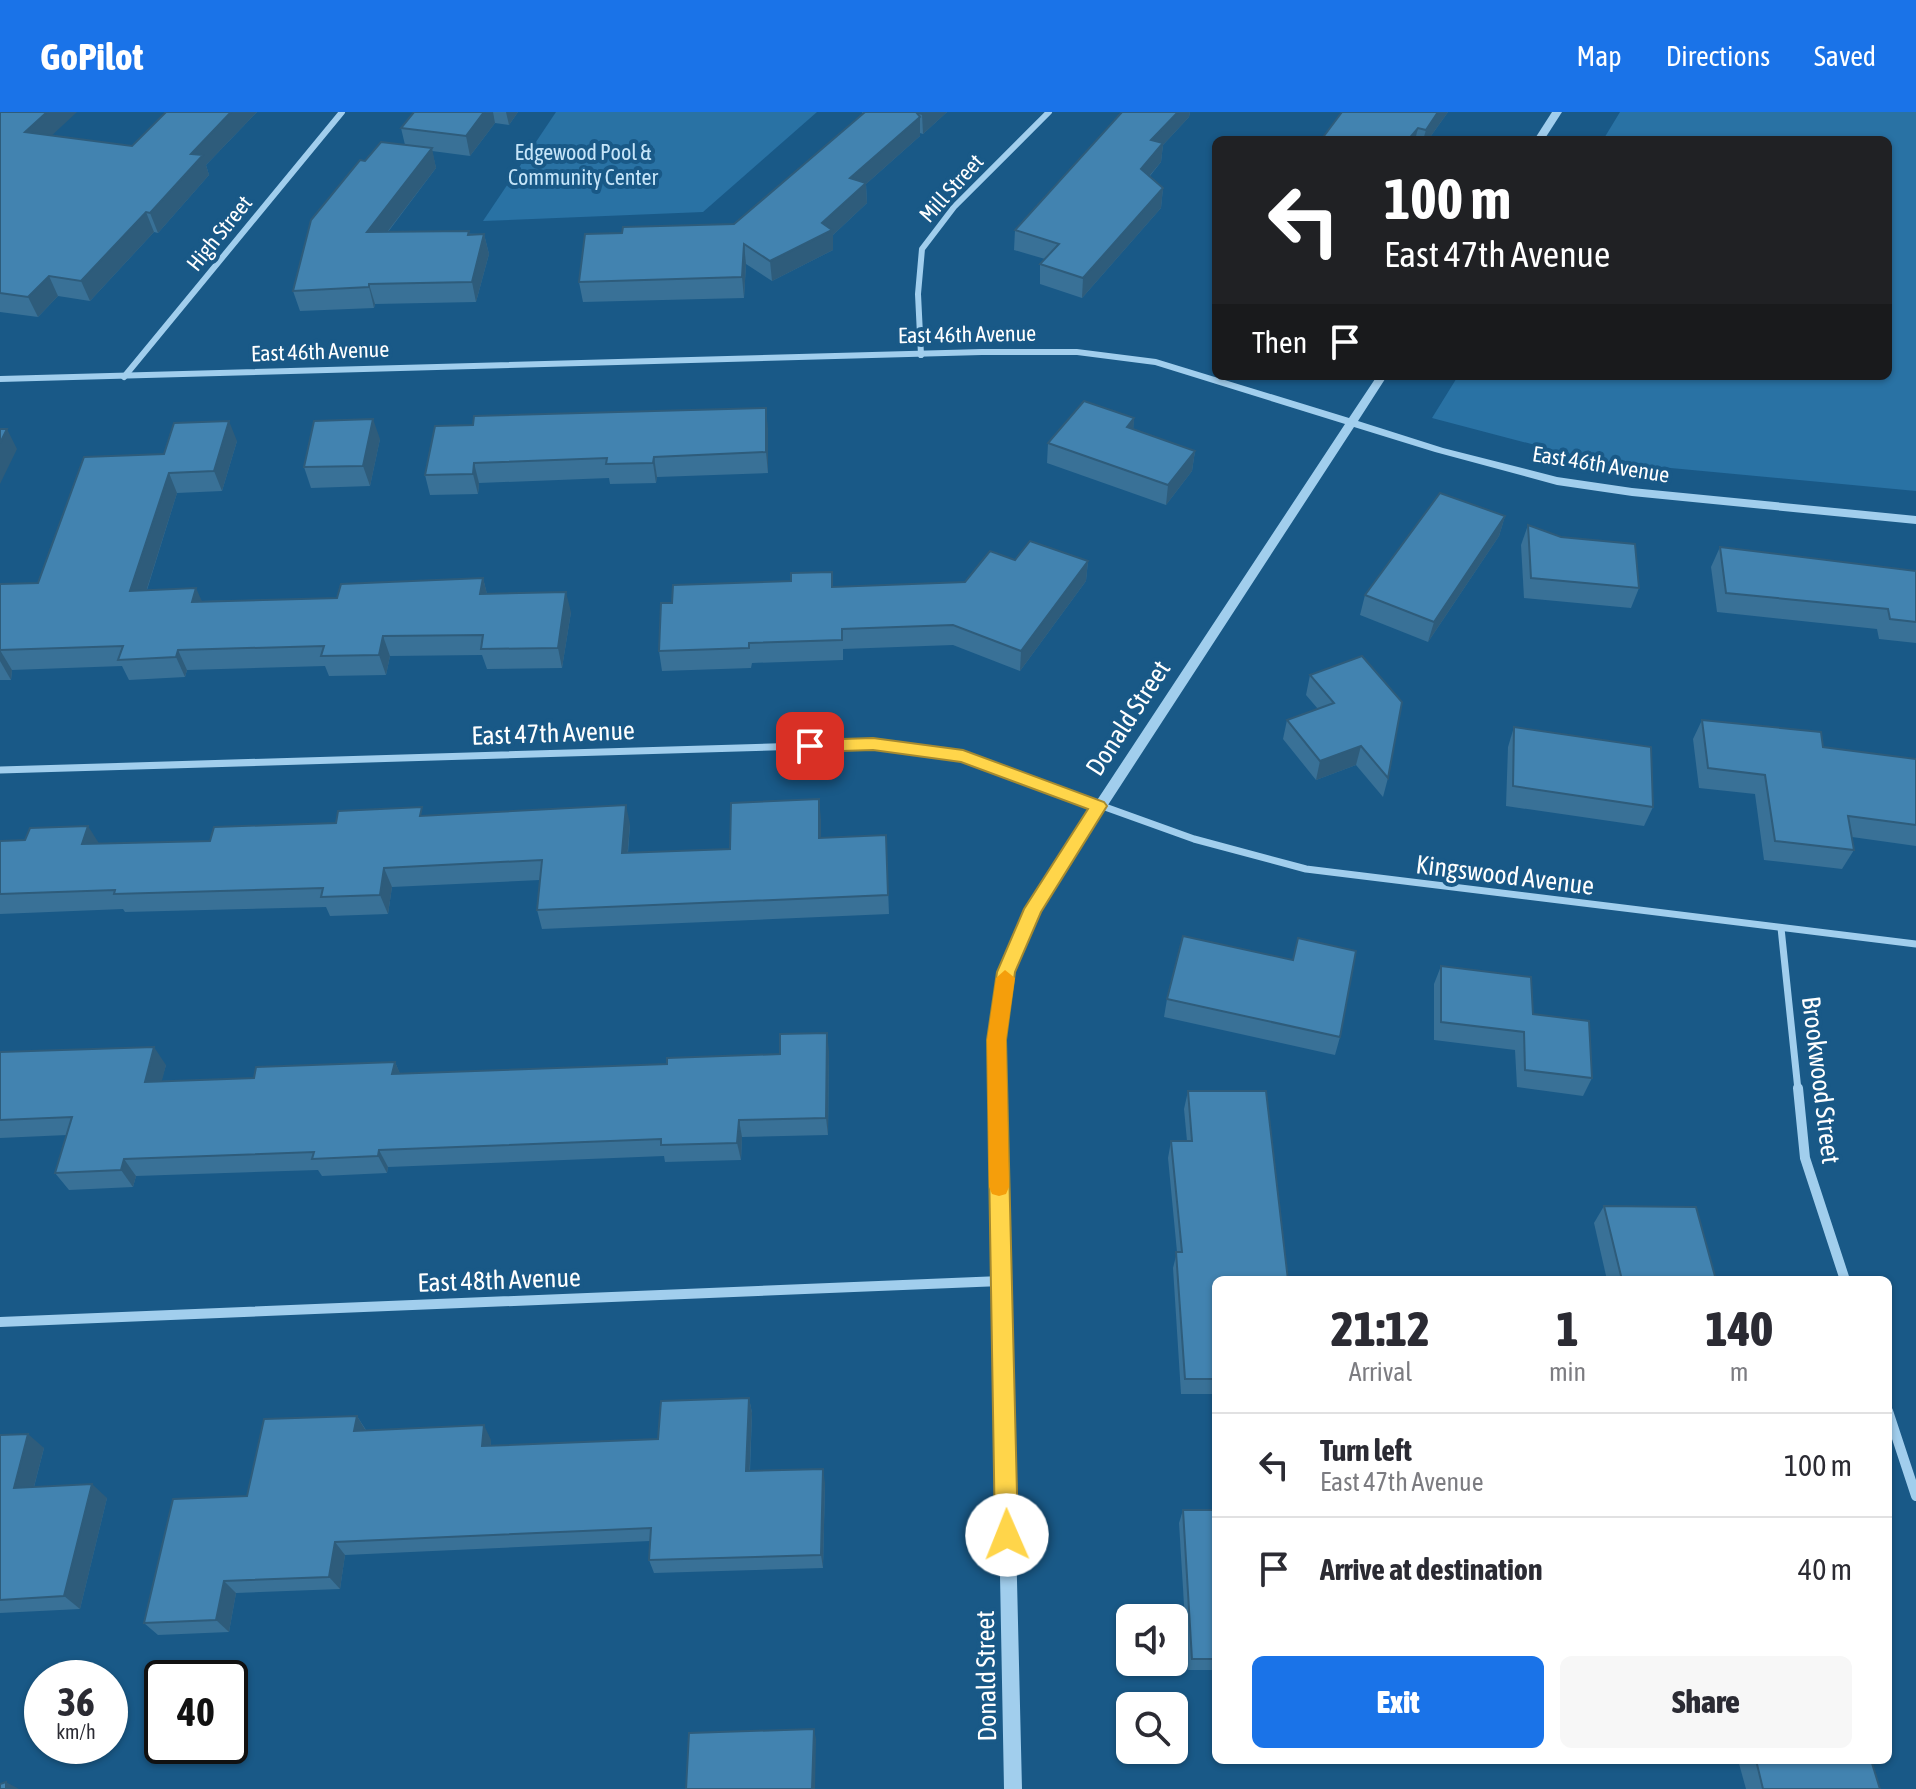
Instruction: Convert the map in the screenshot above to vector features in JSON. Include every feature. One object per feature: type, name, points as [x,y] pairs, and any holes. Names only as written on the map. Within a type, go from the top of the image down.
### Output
[{"type":"street","name":"High Street","points":[[124,377],[342,112]]},
{"type":"street","name":"Mill Street","points":[[921,355],[918,294],[922,249],[954,207],[1049,112]]},
{"type":"street","points":[[1542,136],[1557,112]]},
{"type":"street","name":"East 46th Avenue","points":[[0,379],[1077,352],[1156,362],[1212,380]]},
{"type":"street","name":"East 46th Avenue","points":[[1214,380],[1351,423],[1557,481],[1632,492],[1916,520]]},
{"type":"street","name":"Donald Street","points":[[1013,1789],[997,1040],[1006,972],[1033,909],[1379,380]]},
{"type":"street","name":"East 47th Avenue","points":[[0,770],[873,744],[963,756],[1098,806]]},
{"type":"street","name":"Kingswood Avenue","points":[[1098,806],[1250,856],[1306,869],[1916,944]]},
{"type":"street","name":"Brookwood Street","points":[[1781,928],[1805,1158],[1844,1276]]},
{"type":"street","name":"East 48th Avenue","points":[[0,1322],[1001,1281]]},
{"type":"street","points":[[1892,1423],[1916,1496]]},
{"type":"green space","name":"Edgewood Pool & Community Center","points":[[556,112],[817,112],[703,212],[483,221]]},
{"type":"green space","points":[[1620,112],[1916,112],[1916,491],[1596,461],[1432,418],[1456,380],[1892,380],[1892,136],[1605,136]]},
{"type":"building","points":[[0,112],[47,112],[25,132],[132,146],[166,112],[231,112],[191,154],[203,155],[81,281],[49,276],[28,297],[0,293]]},
{"type":"building","points":[[414,112],[484,112],[466,136],[401,128]]},
{"type":"building","points":[[865,112],[916,112],[920,117],[850,178],[866,183],[822,223],[832,230],[770,261],[744,244],[742,277],[579,282],[585,234],[622,233],[623,227],[734,224]]},
{"type":"building","points":[[1122,112],[1178,112],[1151,140],[1163,143],[1141,169],[1163,188],[1083,278],[1040,264],[1059,244],[1015,230]]},
{"type":"building","points":[[1342,112],[1438,112],[1426,130],[1418,128],[1411,136],[1324,136]]},
{"type":"building","points":[[381,142],[432,148],[367,232],[469,231],[468,235],[484,234],[472,282],[369,284],[369,287],[293,291],[311,220],[360,160],[365,161]]},
{"type":"building","points":[[1084,401],[1134,418],[1127,427],[1195,451],[1168,485],[1048,443]]},
{"type":"building","points":[[766,408],[766,452],[654,457],[653,463],[606,464],[607,458],[474,463],[473,474],[425,475],[435,426],[473,425],[474,416]]},
{"type":"building","points":[[373,419],[363,466],[304,467],[314,421]]},
{"type":"building","points":[[229,421],[214,471],[169,473],[130,591],[196,588],[192,602],[337,598],[341,584],[483,578],[480,594],[566,592],[558,648],[481,649],[483,635],[383,636],[379,655],[321,656],[324,646],[178,650],[176,657],[118,660],[123,646],[0,650],[0,584],[38,583],[84,457],[164,454],[174,423]]},
{"type":"building","points":[[0,429],[7,429],[0,443]]},
{"type":"building","points":[[1440,493],[1505,516],[1434,622],[1365,595]]},
{"type":"building","points":[[1528,525],[1561,537],[1635,544],[1639,588],[1531,578]]},
{"type":"building","points":[[1030,541],[1088,561],[1021,651],[953,625],[842,629],[842,640],[749,643],[749,648],[659,651],[661,603],[672,603],[673,585],[791,581],[791,573],[832,572],[832,587],[965,582],[990,551],[1015,560]]},
{"type":"building","points":[[1720,547],[1916,571],[1916,622],[1890,619],[1888,609],[1726,593]]},
{"type":"building","points":[[1362,656],[1402,702],[1388,778],[1361,746],[1320,761],[1287,720],[1334,703],[1310,675]]},
{"type":"building","points":[[1702,720],[1821,732],[1823,747],[1916,759],[1916,825],[1848,816],[1854,850],[1775,841],[1765,775],[1708,768]]},
{"type":"building","points":[[1514,727],[1651,747],[1653,807],[1513,786]]},
{"type":"building","points":[[819,799],[819,838],[886,835],[888,895],[537,910],[542,860],[384,868],[380,895],[321,897],[323,888],[0,894],[0,841],[25,840],[30,828],[88,826],[82,844],[210,841],[214,827],[336,823],[338,811],[422,807],[420,816],[626,805],[622,853],[730,849],[731,803]]},
{"type":"building","points":[[1183,936],[1293,960],[1298,938],[1356,951],[1340,1037],[1167,999]]},
{"type":"building","points":[[1441,966],[1531,977],[1533,1014],[1589,1021],[1592,1078],[1525,1070],[1524,1032],[1441,1022]]},
{"type":"building","points":[[827,1033],[826,1118],[739,1120],[737,1143],[661,1145],[661,1139],[379,1150],[378,1156],[312,1159],[314,1152],[124,1159],[121,1170],[55,1173],[72,1117],[0,1120],[0,1052],[154,1047],[145,1082],[254,1078],[256,1067],[395,1062],[392,1074],[667,1064],[667,1058],[780,1054],[780,1034]]},
{"type":"building","points":[[1188,1091],[1266,1091],[1288,1276],[1212,1276],[1212,1379],[1185,1379],[1176,1252],[1182,1252],[1171,1141],[1192,1141]]},
{"type":"building","points":[[1604,1206],[1696,1207],[1715,1276],[1621,1276]]},
{"type":"building","points":[[749,1398],[746,1471],[823,1469],[821,1555],[649,1560],[651,1528],[335,1542],[329,1577],[224,1581],[216,1620],[144,1623],[173,1499],[247,1496],[264,1419],[357,1416],[354,1431],[484,1425],[482,1446],[658,1439],[661,1401]]},
{"type":"building","points":[[28,1434],[14,1488],[92,1484],[64,1596],[0,1600],[0,1435]]},
{"type":"building","points":[[1183,1510],[1212,1510],[1212,1659],[1192,1659]]},
{"type":"building","points":[[814,1729],[812,1789],[686,1789],[689,1733]]},
{"type":"building","points":[[1757,1764],[1872,1764],[1880,1789],[1763,1789]]},
{"type":"slow traffic","points":[[999,1187],[997,1040],[1005,978]]},
{"type":"route","points":[[810,746],[873,744],[963,756],[1098,806],[1033,909],[1006,972],[997,1040],[1007,1535]]}]
